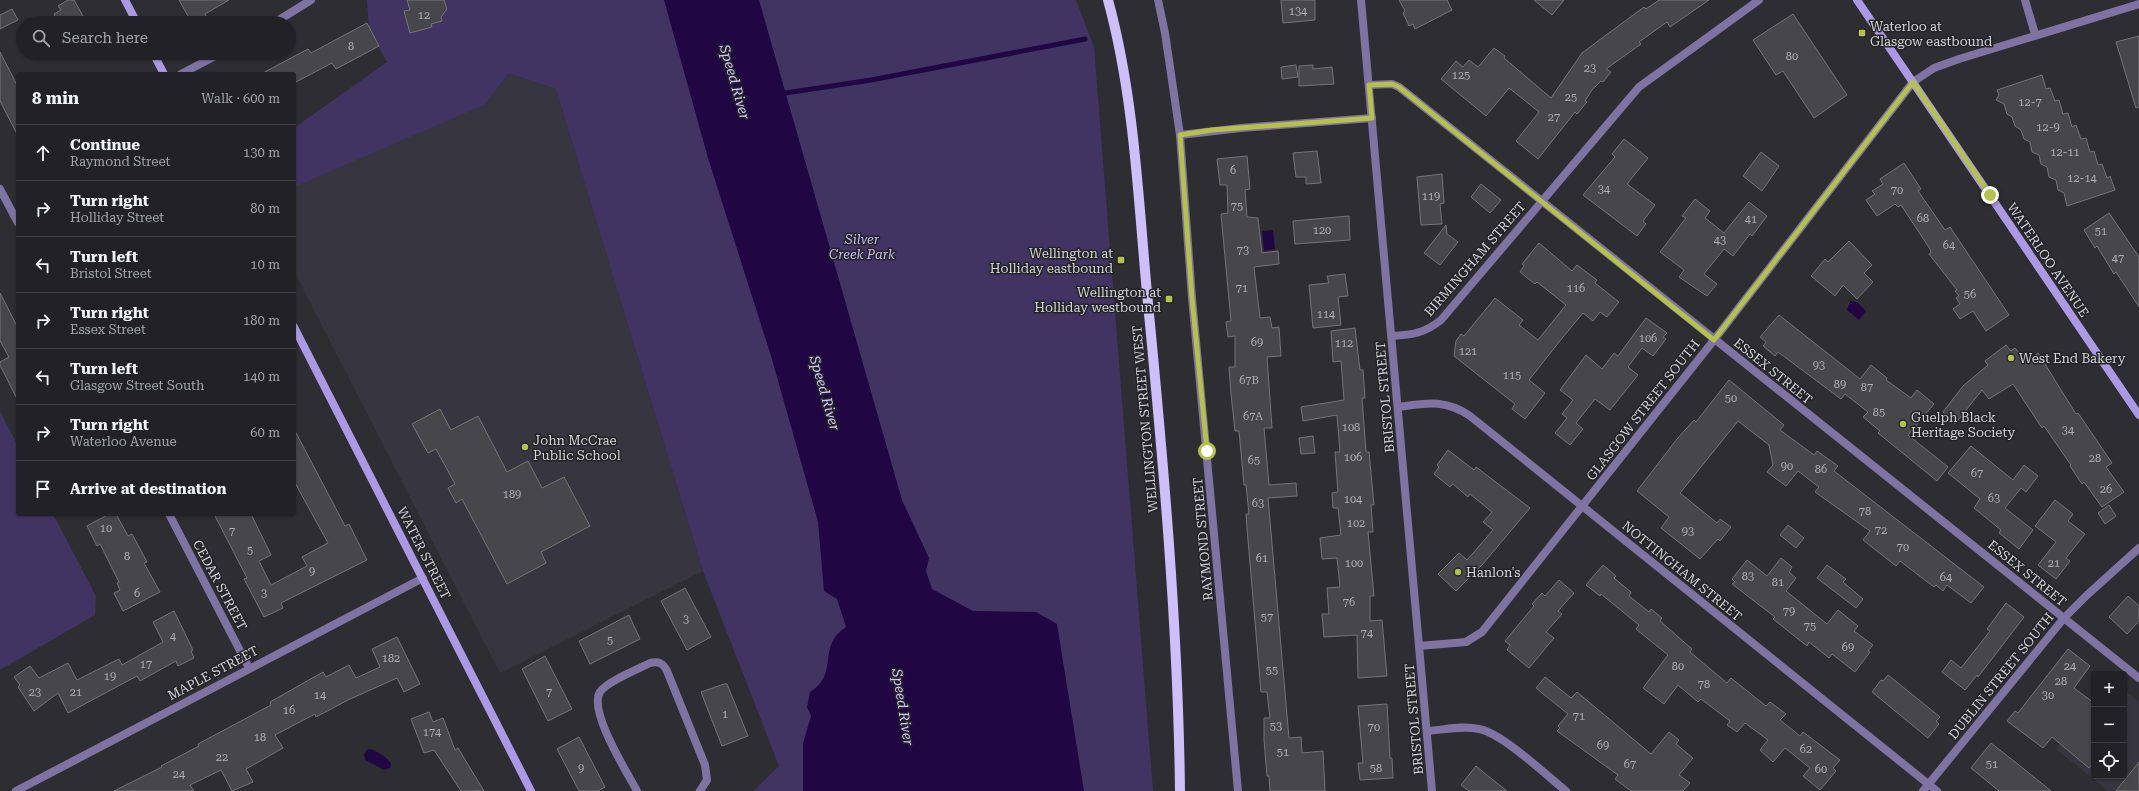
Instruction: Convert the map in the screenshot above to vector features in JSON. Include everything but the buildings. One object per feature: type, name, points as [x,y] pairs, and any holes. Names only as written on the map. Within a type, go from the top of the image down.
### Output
[{"type":"main road","name":"WELLINGTON STREET WEST","points":[[1108,0],[1117,32],[1129,102],[1168,526],[1178,704],[1180,791]]},
{"type":"street","points":[[125,0],[133,16]]},
{"type":"street","points":[[285,16],[311,0]]},
{"type":"street","name":"RAYMOND STREET","points":[[1158,0],[1165,34],[1180,135],[1192,298],[1238,791]]},
{"type":"street","name":"BRISTOL STREET","points":[[1361,0],[1432,791]]},
{"type":"street","name":"BIRMINGHAM STREET","points":[[1392,336],[1413,335],[1424,331],[1441,320],[1639,88],[1759,0]]},
{"type":"street","name":"WATERLOO AVENUE","points":[[1857,0],[2139,414]]},
{"type":"street","points":[[2025,0],[2035,34]]},
{"type":"street","name":"GLASGOW STREET SOUTH","points":[[1419,646],[1466,642],[1482,632],[1714,340],[1913,82],[1934,68],[2035,34],[2139,4]]},
{"type":"street","points":[[157,60],[163,72]]},
{"type":"street","points":[[185,72],[208,60]]},
{"type":"street","name":"ESSEX STREET","points":[[1369,85],[1392,84],[1399,87],[2139,678]]},
{"type":"street","points":[[1180,135],[1212,130],[1372,118]]},
{"type":"street","points":[[0,189],[16,219]]},
{"type":"street","name":"WATER STREET","points":[[296,331],[531,791]]},
{"type":"street","name":"NOTTINGHAM STREET","points":[[1398,407],[1434,403],[1450,405],[1462,410],[1937,791]]},
{"type":"street","name":"CEDAR STREET","points":[[170,516],[249,668]]},
{"type":"street","name":"DUBLIN STREET SOUTH","points":[[1922,791],[2064,618],[2139,548]]},
{"type":"street","name":"MAPLE STREET","points":[[16,791],[423,578]]},
{"type":"street","points":[[637,791],[599,718],[596,702],[600,692],[608,685],[650,663],[657,662],[663,665],[667,671],[705,765],[707,780],[700,791]]},
{"type":"street","points":[[1427,731],[1465,728],[1486,730],[1506,743],[1566,791]]},
{"type":"shaded area","name":"John McCrae Public School","points":[[543,46],[703,571],[500,673],[296,275],[296,148]]},
{"type":"shaded area","points":[[2127,692],[2139,702],[2139,791],[2108,791],[2093,779],[2127,779]]},
{"type":"shaded area","points":[[2091,706],[2091,777],[2056,749]]},
{"type":"green space","name":"Silver Creek Park","points":[[367,0],[1076,0],[1094,47],[1153,791],[753,791],[779,766],[703,571],[556,89],[509,73],[484,105],[296,186],[296,127],[387,62],[369,29]]},
{"type":"green space","points":[[0,411],[16,442],[16,516],[54,516],[96,596],[95,615],[0,670]]},
{"type":"water","name":"Speed River","points":[[664,0],[759,0],[902,500],[929,558],[926,571],[932,589],[973,611],[1036,612],[1057,624],[1084,791],[803,791],[803,743],[811,716],[807,707],[810,692],[819,685],[824,677],[832,643],[837,635],[846,627],[837,599],[824,591],[818,522],[771,356],[708,158]]},
{"type":"water","points":[[1273,230],[1275,249],[1264,251],[1262,231]]},
{"type":"water","points":[[1850,301],[1857,302],[1866,311],[1859,320],[1847,310]]},
{"type":"water","points":[[368,749],[378,752],[384,757],[391,764],[390,768],[384,770],[365,760],[364,754]]},
{"type":"waterway","points":[[779,94],[871,80],[1085,39]]},
{"type":"place","name":"Waterloo at Glasgow eastbound","points":[[1862,33]]},
{"type":"place","name":"Wellington at Holliday eastbound","points":[[1121,260]]},
{"type":"place","name":"Wellington at Holliday westbound","points":[[1169,299]]},
{"type":"place","name":"West End Bakery","points":[[2011,358]]},
{"type":"place","name":"Guelph Black Heritage Society","points":[[1903,424]]},
{"type":"place","name":"John McCrae Public School","points":[[525,447]]},
{"type":"place","name":"Hanlon's","points":[[1458,572]]},
{"type":"route","points":[[1207,451],[1192,298],[1180,135],[1212,130],[1372,118],[1369,85],[1392,84],[1399,87],[1446,124],[1714,340],[1913,82],[1990,195]]}]
